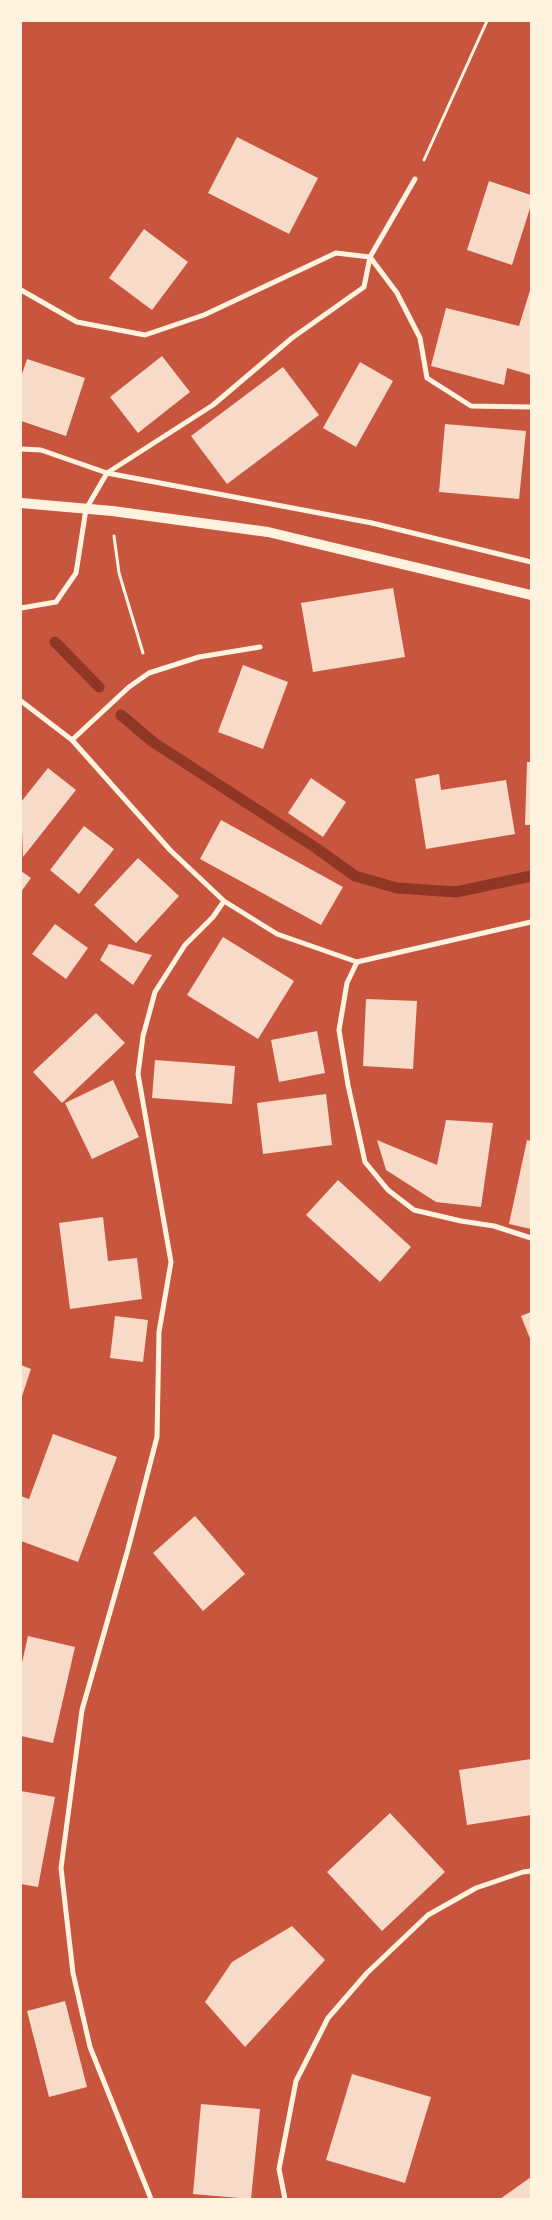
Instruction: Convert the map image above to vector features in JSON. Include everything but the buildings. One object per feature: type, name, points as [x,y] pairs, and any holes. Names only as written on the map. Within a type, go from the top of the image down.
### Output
[{"type":"main road","points":[[21,503],[112,511],[268,532],[531,596]]},
{"type":"street","points":[[21,608],[56,602],[76,573],[86,509],[107,473],[213,405],[292,338],[364,288],[370,257],[415,179]]},
{"type":"street","points":[[21,290],[77,322],[145,335],[204,315],[336,253],[370,257],[397,293],[420,338],[427,378],[471,406],[531,406]]},
{"type":"street","points":[[21,449],[41,450],[107,473],[372,523],[531,562]]},
{"type":"street","points":[[72,740],[129,687],[149,673],[199,656],[260,647]]},
{"type":"street","points":[[21,701],[72,740],[170,850],[224,901],[277,934],[357,962],[531,922]]},
{"type":"street","points":[[151,2199],[90,2046],[73,1973],[61,1868],[82,1710],[157,1437],[159,1332],[171,1262],[138,1074],[143,1036],[155,992],[185,946],[213,917],[224,901]]},
{"type":"street","points":[[357,962],[347,983],[339,1030],[348,1085],[365,1162],[388,1190],[414,1210],[461,1221],[494,1226],[531,1238]]},
{"type":"street","points":[[284,2199],[279,2169],[296,2082],[328,2018],[367,1973],[428,1915],[476,1888],[531,1871]]},
{"type":"path","points":[[415,179],[487,21]]},
{"type":"path","points":[[112,511],[119,573],[149,673]]},
{"type":"waterway","points":[[55,642],[99,687]]},
{"type":"waterway","points":[[121,715],[153,742],[316,848],[355,876],[397,888],[456,892],[531,876]]}]
